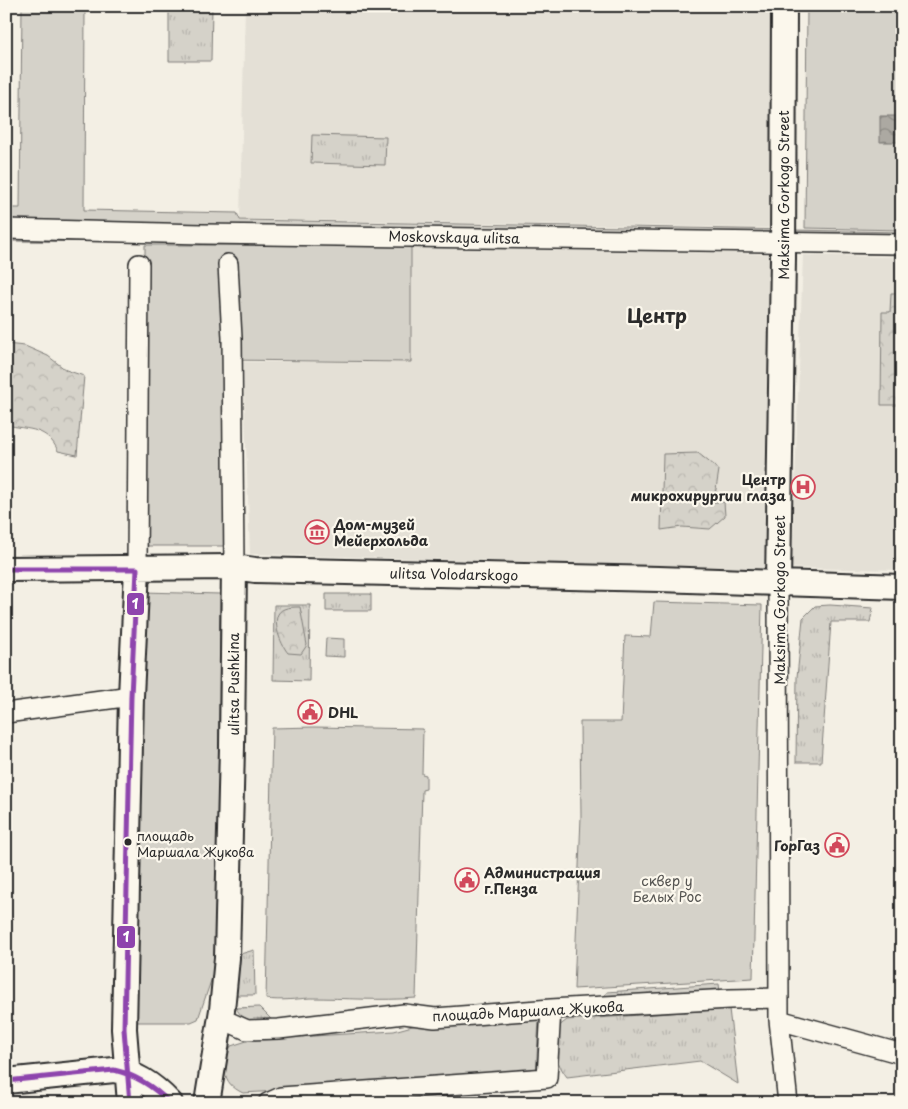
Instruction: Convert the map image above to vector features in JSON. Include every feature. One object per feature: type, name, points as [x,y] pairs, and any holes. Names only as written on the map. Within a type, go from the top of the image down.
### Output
[{"type":"main road","name":"Maksima Gorkogo Street","points":[[778,583],[784,6]]},
{"type":"main road","name":"ulitsa Volodarskogo","points":[[6,569],[234,567],[255,570],[902,587]]},
{"type":"main road","name":"ulitsa Pushkina","points":[[207,1103],[227,958],[234,567]]},
{"type":"main road","points":[[130,1103],[124,1029],[131,696],[137,569]]},
{"type":"main road","points":[[6,1081],[114,1070],[128,1072],[162,1094],[170,1103]]},
{"type":"street","name":"Moskovskaya ulitsa","points":[[6,229],[180,234],[902,244]]},
{"type":"street","points":[[137,569],[139,264]]},
{"type":"street","name":"ulitsa Pushkina","points":[[228,264],[232,338],[234,567]]},
{"type":"street","name":"Maksima Gorkogo Street","points":[[778,583],[779,1020],[788,1103]]},
{"type":"street","points":[[6,713],[131,696]]},
{"type":"street","name":"площадь Маршала Жукова","points":[[220,1018],[247,1030],[279,1029],[404,1014],[436,1018],[551,1009],[779,998]]},
{"type":"street","points":[[268,1103],[280,1097],[547,1078],[551,1009]]},
{"type":"street","points":[[779,1020],[902,1054]]},
{"type":"shaded area","points":[[245,6],[770,6],[771,228],[240,219]]},
{"type":"shaded area","points":[[411,245],[771,254],[764,569],[250,554],[243,362],[411,362]]},
{"type":"shaded area","points":[[803,255],[902,257],[902,570],[792,568]]},
{"type":"green space","points":[[22,6],[85,6],[84,210],[237,213],[240,220],[902,232],[902,255],[411,244],[6,241],[6,208],[20,208]]},
{"type":"green space","points":[[169,6],[212,6],[211,61],[169,61]]},
{"type":"green space","points":[[807,6],[902,6],[902,230],[805,228]]},
{"type":"green space","points":[[312,135],[386,137],[385,165],[311,163]]},
{"type":"green space","points":[[145,245],[411,245],[411,362],[226,360],[226,546],[146,546]]},
{"type":"green space","points":[[891,293],[902,293],[902,405],[881,405],[882,312],[890,312]]},
{"type":"green space","points":[[6,344],[25,346],[48,356],[66,370],[84,376],[77,455],[58,451],[49,438],[37,431],[6,425]]},
{"type":"green space","points":[[698,453],[719,470],[714,502],[724,502],[725,516],[710,529],[682,527],[661,530],[663,454]]},
{"type":"green space","points":[[143,592],[220,594],[217,963],[198,1019],[191,1022],[131,1022]]},
{"type":"green space","points":[[326,594],[371,594],[371,611],[326,611]]},
{"type":"green space","name":"сквер у Белых Рос","points":[[654,602],[762,605],[753,978],[574,989],[581,817],[580,722],[621,722],[625,636],[651,637]]},
{"type":"green space","points":[[274,605],[310,605],[309,681],[273,680]]},
{"type":"green space","points":[[830,605],[873,608],[870,622],[831,622],[821,762],[796,762],[797,677],[803,618],[815,606]]},
{"type":"green space","points":[[300,607],[307,645],[301,654],[288,653],[279,637],[276,623],[277,617],[279,612],[284,609]]},
{"type":"green space","points":[[326,638],[344,639],[344,657],[325,656]]},
{"type":"green space","points":[[272,728],[423,729],[422,774],[426,775],[426,789],[422,790],[416,998],[266,999]]},
{"type":"green space","points":[[254,950],[255,995],[230,995],[237,955]]},
{"type":"green space","points":[[719,984],[720,992],[600,1002],[607,992]]},
{"type":"green space","points":[[259,1007],[271,1019],[256,1021],[246,1019],[236,1008]]},
{"type":"green space","points":[[729,1009],[738,1084],[700,1061],[567,1077],[557,1058],[556,1047],[559,1026],[567,1020]]},
{"type":"green space","points":[[539,1018],[536,1076],[243,1093],[230,1084],[225,1073],[226,1060],[231,1046],[250,1040],[394,1031],[423,1023]]},
{"type":"green space","points":[[461,1097],[461,1103],[382,1103]]},
{"type":"water","points":[[880,116],[902,116],[902,142],[880,142]]},
{"type":"transit line","name":"1","points":[[6,569],[137,569],[131,696],[124,1029],[130,1103]]},
{"type":"transit line","name":"1","points":[[6,1081],[114,1070],[144,1082],[170,1103]]},
{"type":"place","name":"Центр микрохирургии глаза","points":[[803,487]]},
{"type":"place","name":"Дом-музей Мейерхольда","points":[[317,532]]},
{"type":"place","name":"DHL","points":[[310,712]]},
{"type":"place","name":"площадь Маршала Жукова","points":[[128,842]]},
{"type":"place","name":"ГорГаз","points":[[837,845]]},
{"type":"place","name":"Администрация г.Пенза","points":[[467,880]]},
{"type":"district","name":"Центр","points":[[657,315]]}]
